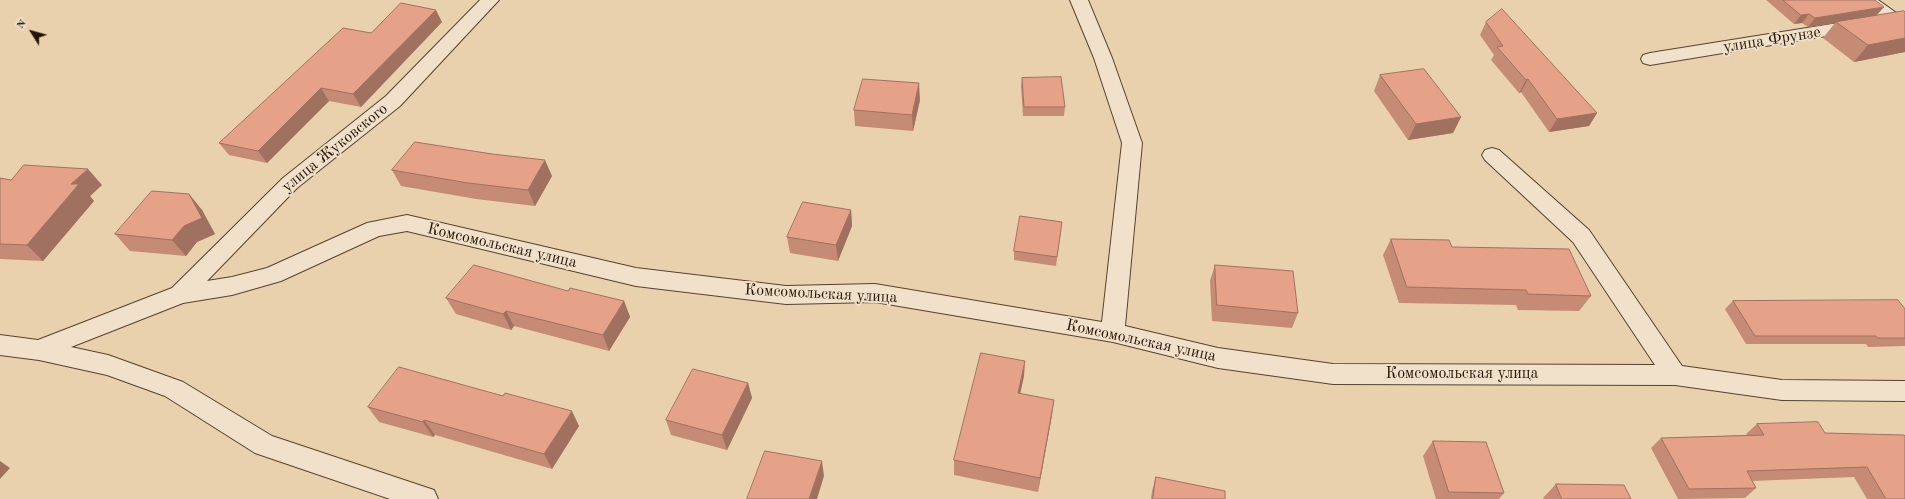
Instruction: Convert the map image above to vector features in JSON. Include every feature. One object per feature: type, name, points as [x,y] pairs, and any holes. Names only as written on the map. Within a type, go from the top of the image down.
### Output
[{"type":"street","name":"улица Жуковского","points":[[180,294],[290,182],[393,101],[490,0]]},
{"type":"street","points":[[1079,0],[1103,58],[1132,143],[1113,333]]},
{"type":"street","name":"улица Фрунзе","points":[[1868,0],[1900,24]]},
{"type":"street","name":"улица Фрунзе","points":[[1650,59],[1900,24]]},
{"type":"street","points":[[1492,155],[1581,236],[1675,375]]},
{"type":"street","name":"Комсомольская улица","points":[[39,350],[180,294],[232,286],[273,275],[375,229],[407,223],[636,277],[786,295],[875,293],[1113,333],[1218,358],[1334,374],[1675,375],[1782,390],[1905,391]]},
{"type":"street","points":[[0,345],[39,350],[108,365],[174,389],[264,445],[378,493],[425,499]]},
{"type":"building","points":[[1783,0],[1875,0],[1884,7],[1815,18],[1809,14],[1801,15]]},
{"type":"building","points":[[401,3],[436,10],[353,94],[321,88],[258,151],[219,143],[343,28],[371,33]]},
{"type":"building","points":[[1502,9],[1597,113],[1557,119],[1528,79],[1526,80],[1497,47],[1503,46],[1486,22]]},
{"type":"building","points":[[1904,11],[1905,38],[1868,45],[1836,22]]},
{"type":"building","points":[[1424,69],[1461,117],[1416,124],[1380,75]]},
{"type":"building","points":[[1061,77],[1065,107],[1024,107],[1022,78]]},
{"type":"building","points":[[863,79],[919,83],[912,115],[854,110]]},
{"type":"building","points":[[415,142],[492,154],[545,160],[528,190],[468,183],[392,170]]},
{"type":"building","points":[[24,165],[88,169],[71,184],[79,184],[27,245],[0,244],[0,178],[11,180]]},
{"type":"building","points":[[152,191],[189,194],[202,218],[184,226],[172,240],[115,234]]},
{"type":"building","points":[[803,202],[851,210],[836,245],[787,237]]},
{"type":"building","points":[[1020,216],[1062,222],[1057,257],[1014,251]]},
{"type":"building","points":[[1391,239],[1449,240],[1452,247],[1569,249],[1591,296],[1528,294],[1526,290],[1407,287]]},
{"type":"building","points":[[474,265],[568,291],[570,288],[624,301],[603,335],[506,311],[503,314],[446,298]]},
{"type":"building","points":[[1215,265],[1293,271],[1298,313],[1217,305]]},
{"type":"building","points":[[1898,300],[1905,309],[1905,338],[1878,338],[1876,336],[1755,336],[1733,301]]},
{"type":"building","points":[[981,353],[1025,361],[1018,393],[1054,400],[1040,478],[954,460]]},
{"type":"building","points":[[399,367],[503,396],[505,393],[572,411],[544,454],[424,420],[423,422],[368,407]]},
{"type":"building","points":[[693,369],[748,383],[722,435],[666,420]]},
{"type":"building","points":[[1818,422],[1825,433],[1904,435],[1905,499],[1886,499],[1867,467],[1747,471],[1756,488],[1689,489],[1661,438],[1764,435],[1757,424]]},
{"type":"building","points":[[1433,441],[1486,442],[1504,493],[1449,492]]},
{"type":"building","points":[[765,451],[822,461],[809,499],[747,499]]},
{"type":"building","points":[[1156,477],[1225,491],[1225,499],[1153,499]]},
{"type":"building","points":[[1556,484],[1624,485],[1631,499],[1562,499]]}]
